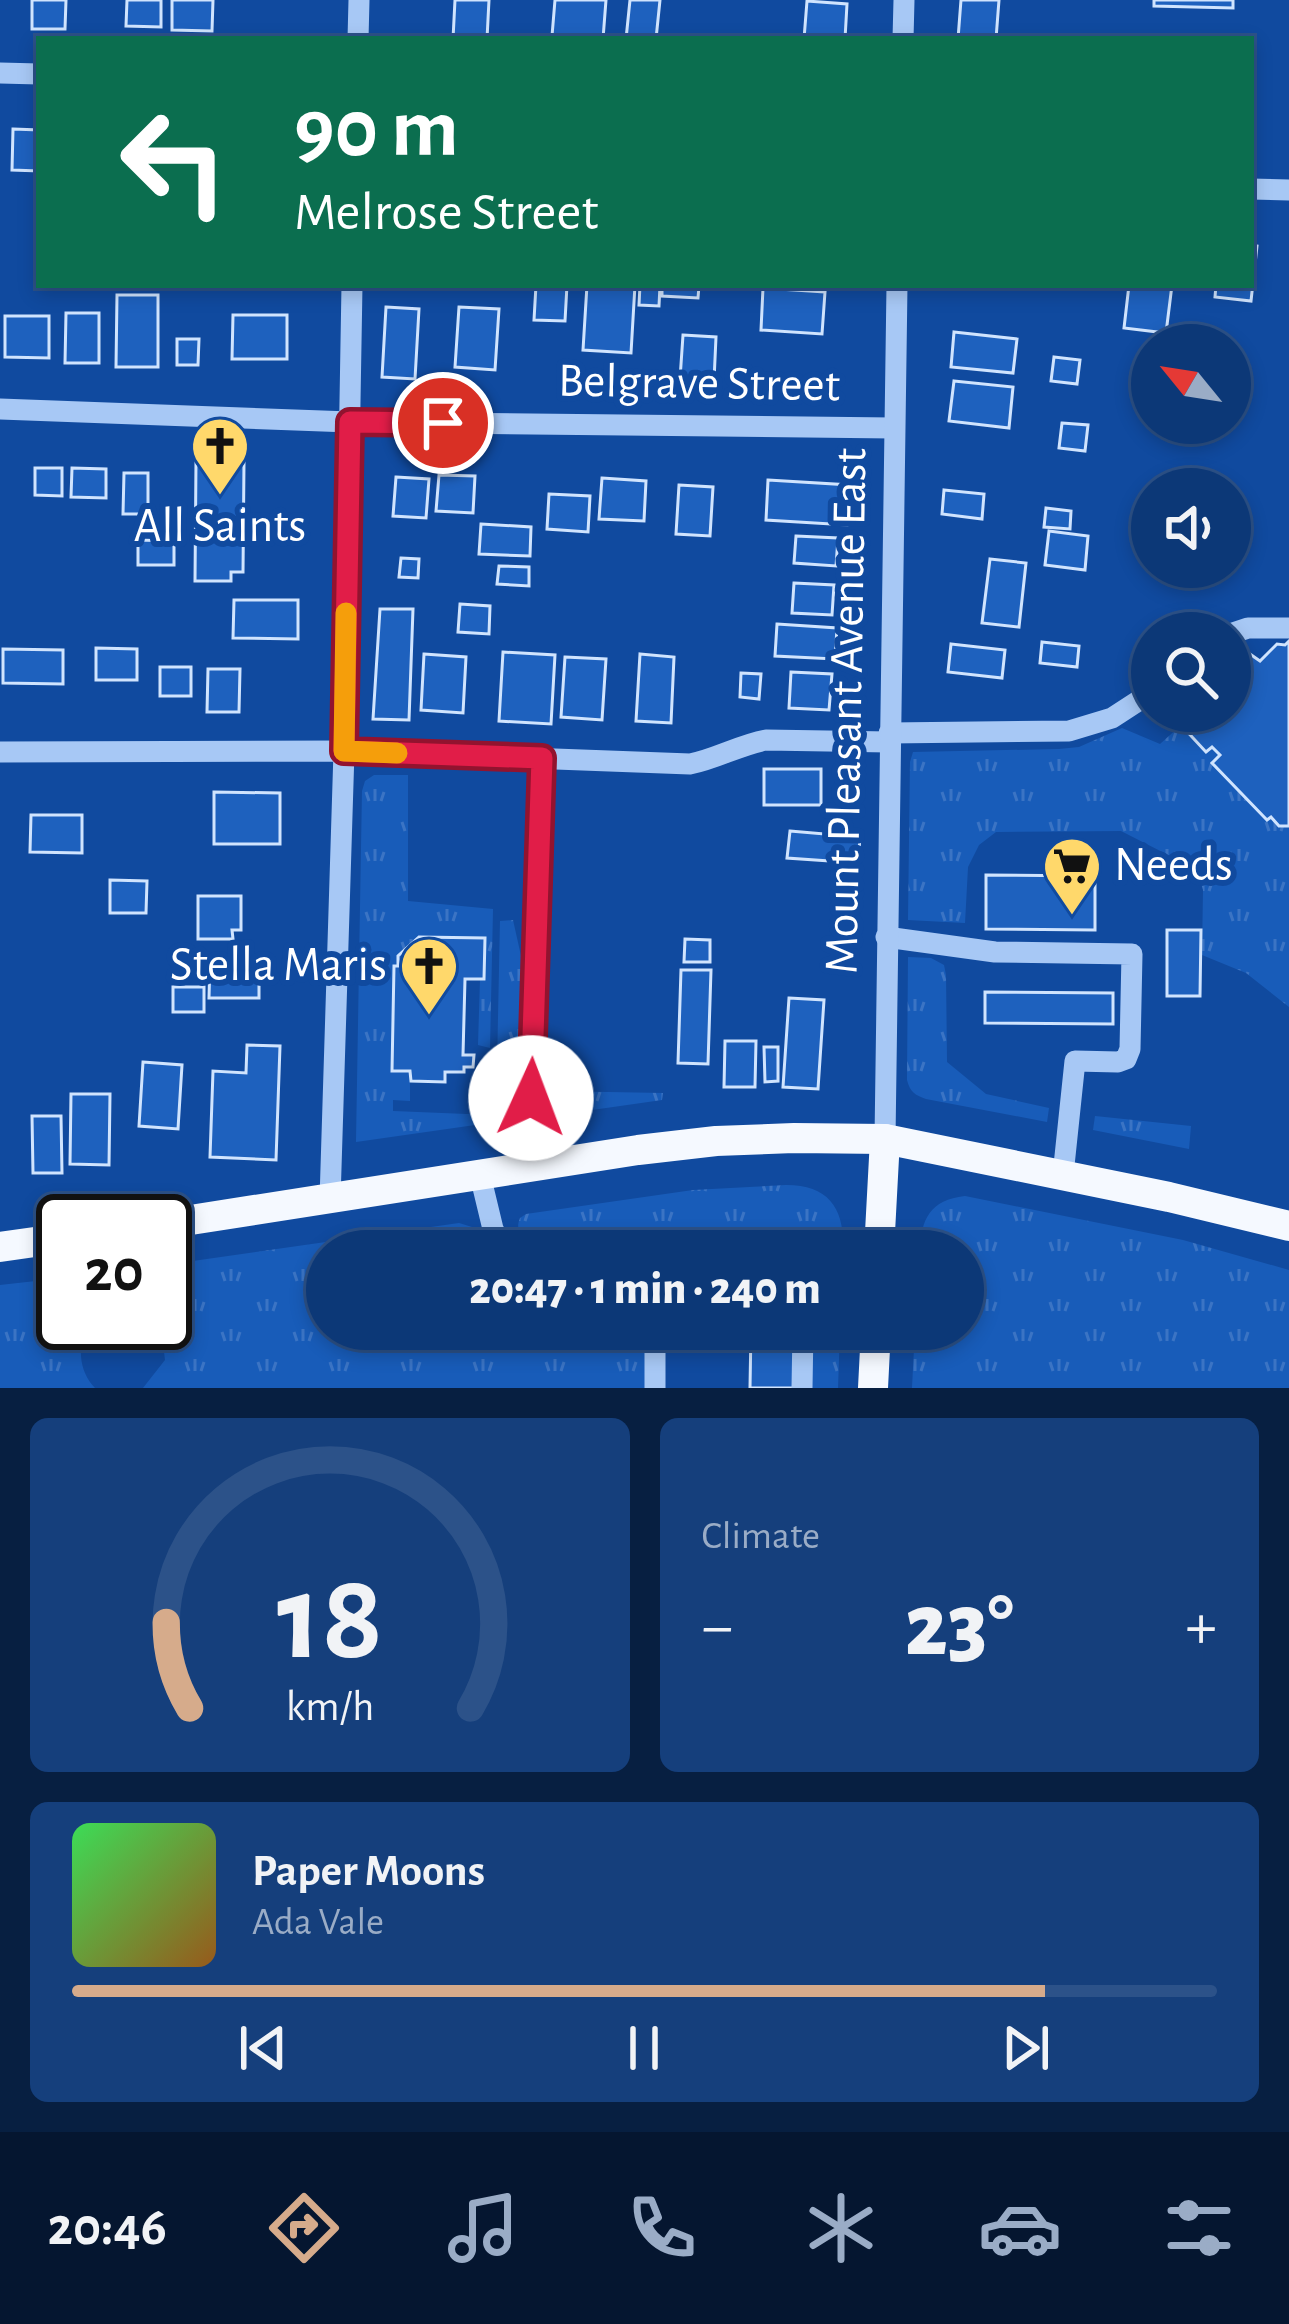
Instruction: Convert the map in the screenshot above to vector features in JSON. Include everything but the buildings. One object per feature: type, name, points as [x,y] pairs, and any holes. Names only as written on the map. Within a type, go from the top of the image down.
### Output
[{"type":"main road","points":[[192,1220],[716,1141],[794,1138],[885,1139],[1289,1226]]},
{"type":"main road","points":[[881,1230],[885,1139]]},
{"type":"main road","points":[[0,1246],[36,1241]]},
{"type":"main road","points":[[873,1388],[875,1350]]},
{"type":"street","points":[[358,36],[359,0]]},
{"type":"street","points":[[903,36],[904,0]]},
{"type":"street","points":[[0,73],[36,74]]},
{"type":"street","points":[[1254,189],[1289,190]]},
{"type":"street","points":[[330,1199],[352,288]]},
{"type":"street","name":"Mount Pleasant Avenue East","points":[[885,1139],[896,288]]},
{"type":"street","name":"Belgrave Street","points":[[0,409],[350,422],[893,428]]},
{"type":"street","points":[[1251,628],[1289,628]]},
{"type":"street","points":[[0,752],[344,751],[690,764],[766,740],[1069,731],[1112,718],[1131,706]]},
{"type":"street","points":[[529,1167],[542,758]]},
{"type":"street","points":[[886,937],[995,952],[1132,954],[1129,1055],[1118,1062],[1075,1061],[1063,1175]]},
{"type":"street","points":[[480,1175],[494,1230]]},
{"type":"street","points":[[655,1350],[655,1388]]},
{"type":"street","points":[[802,1388],[803,1350]]},
{"type":"green space","points":[[1122,728],[1160,744],[1173,732],[1186,732],[1205,751],[1211,747],[1219,755],[1212,763],[1267,821],[1271,818],[1289,827],[1289,1007],[1246,973],[1202,955],[1200,880],[1184,863],[1121,831],[996,832],[979,845],[968,867],[965,923],[908,920],[913,752],[1079,747]]},
{"type":"green space","points":[[374,775],[408,775],[408,901],[493,909],[490,1048],[478,1045],[480,980],[484,979],[419,937],[399,955],[394,967],[392,1070],[410,1071],[410,1101],[393,1100],[393,1111],[508,1112],[510,1120],[356,1142],[362,791]]},
{"type":"green space","points":[[513,920],[527,983],[525,1065],[497,1067],[500,921]]},
{"type":"green space","points":[[908,957],[931,958],[944,965],[947,1062],[986,1094],[1049,1108],[1047,1122],[926,1099],[911,1090],[907,1080]]},
{"type":"green space","points":[[551,1091],[663,1093],[662,1100],[550,1116]]},
{"type":"green space","points":[[1095,1116],[1191,1126],[1189,1149],[1093,1130]]},
{"type":"green space","points":[[801,1186],[832,1203],[842,1230],[518,1228],[526,1214],[693,1190]]},
{"type":"green space","points":[[965,1196],[1183,1240],[1289,1270],[1289,1388],[912,1388],[914,1350],[984,1350],[984,1230],[923,1230],[930,1213]]},
{"type":"green space","points":[[459,1223],[473,1230],[410,1230]]},
{"type":"green space","points":[[306,1245],[306,1350],[648,1350],[647,1388],[143,1388],[165,1360],[164,1350],[192,1350],[192,1261]]},
{"type":"green space","points":[[36,1281],[36,1350],[81,1350],[85,1373],[95,1388],[0,1388],[0,1285]]},
{"type":"green space","points":[[810,1350],[839,1350],[838,1388],[809,1388]]},
{"type":"slow traffic","points":[[346,613],[344,751],[397,753]]},
{"type":"place","name":"All Saints","points":[[220,497]]},
{"type":"place","name":"Needs","points":[[1072,917]]},
{"type":"place","name":"Stella Maris","points":[[429,1017]]},
{"type":"route","points":[[443,423],[350,422],[344,751],[542,758],[531,1098]]}]
